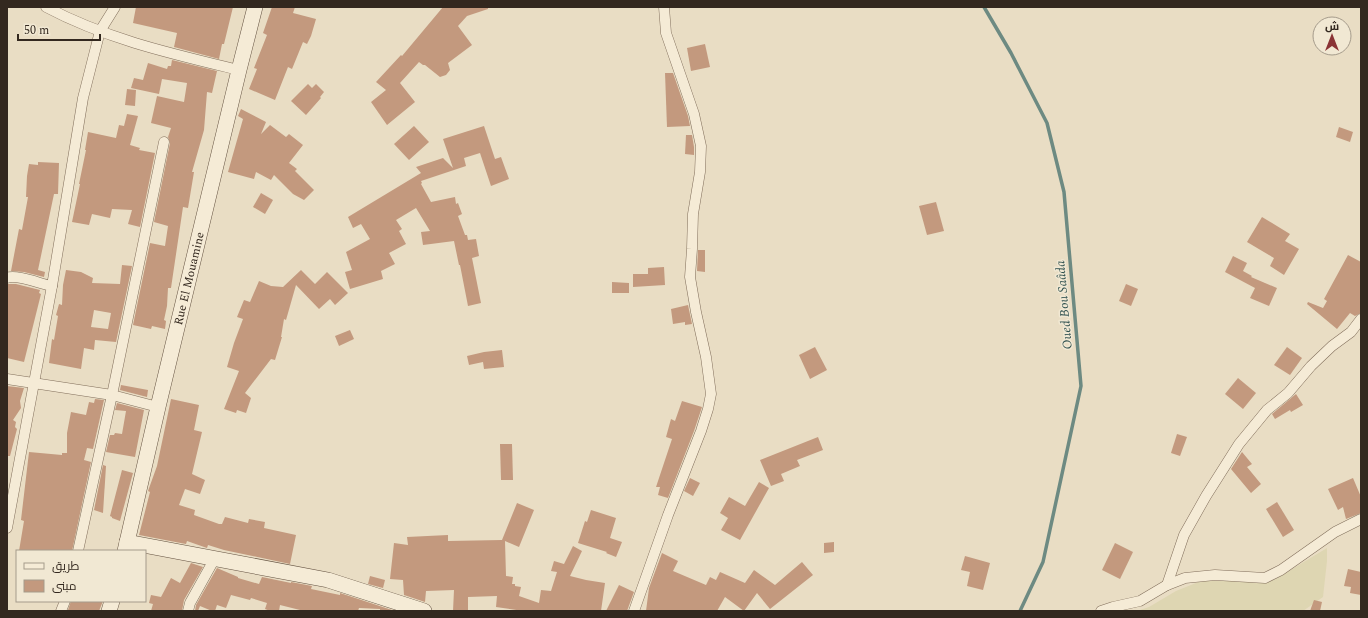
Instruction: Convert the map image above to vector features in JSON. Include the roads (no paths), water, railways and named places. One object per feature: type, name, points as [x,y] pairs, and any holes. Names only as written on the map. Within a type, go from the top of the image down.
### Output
[{"type":"main road","name":"Rue El Mouamine","points":[[126,546],[239,70],[256,7]]},
{"type":"main road","points":[[126,546],[215,558],[328,580],[424,611]]},
{"type":"street","points":[[46,7],[100,31],[153,49],[239,70]]},
{"type":"street","points":[[7,528],[52,286],[83,98],[100,31],[115,7]]},
{"type":"street","points":[[634,611],[668,515],[699,437],[711,394],[706,357],[690,276],[693,214],[700,172],[701,146],[694,114],[666,33],[664,7]]},
{"type":"street","points":[[78,550],[164,142]]},
{"type":"street","points":[[7,278],[9,276],[52,286]]},
{"type":"street","points":[[1167,585],[1184,535],[1206,496],[1239,444],[1267,410],[1288,393],[1311,366],[1332,346],[1351,332],[1361,319]]},
{"type":"street","points":[[7,379],[112,395],[158,407]]},
{"type":"street","points":[[1101,611],[1140,601],[1167,585],[1185,578],[1215,575],[1265,578],[1281,570],[1335,532],[1361,519]]},
{"type":"street","points":[[188,611],[190,604],[215,558]]},
{"type":"waterway","name":"Oued Bou Saâda","points":[[984,7],[1011,53],[1047,123],[1064,192],[1081,386],[1043,562],[1020,611]]}]
